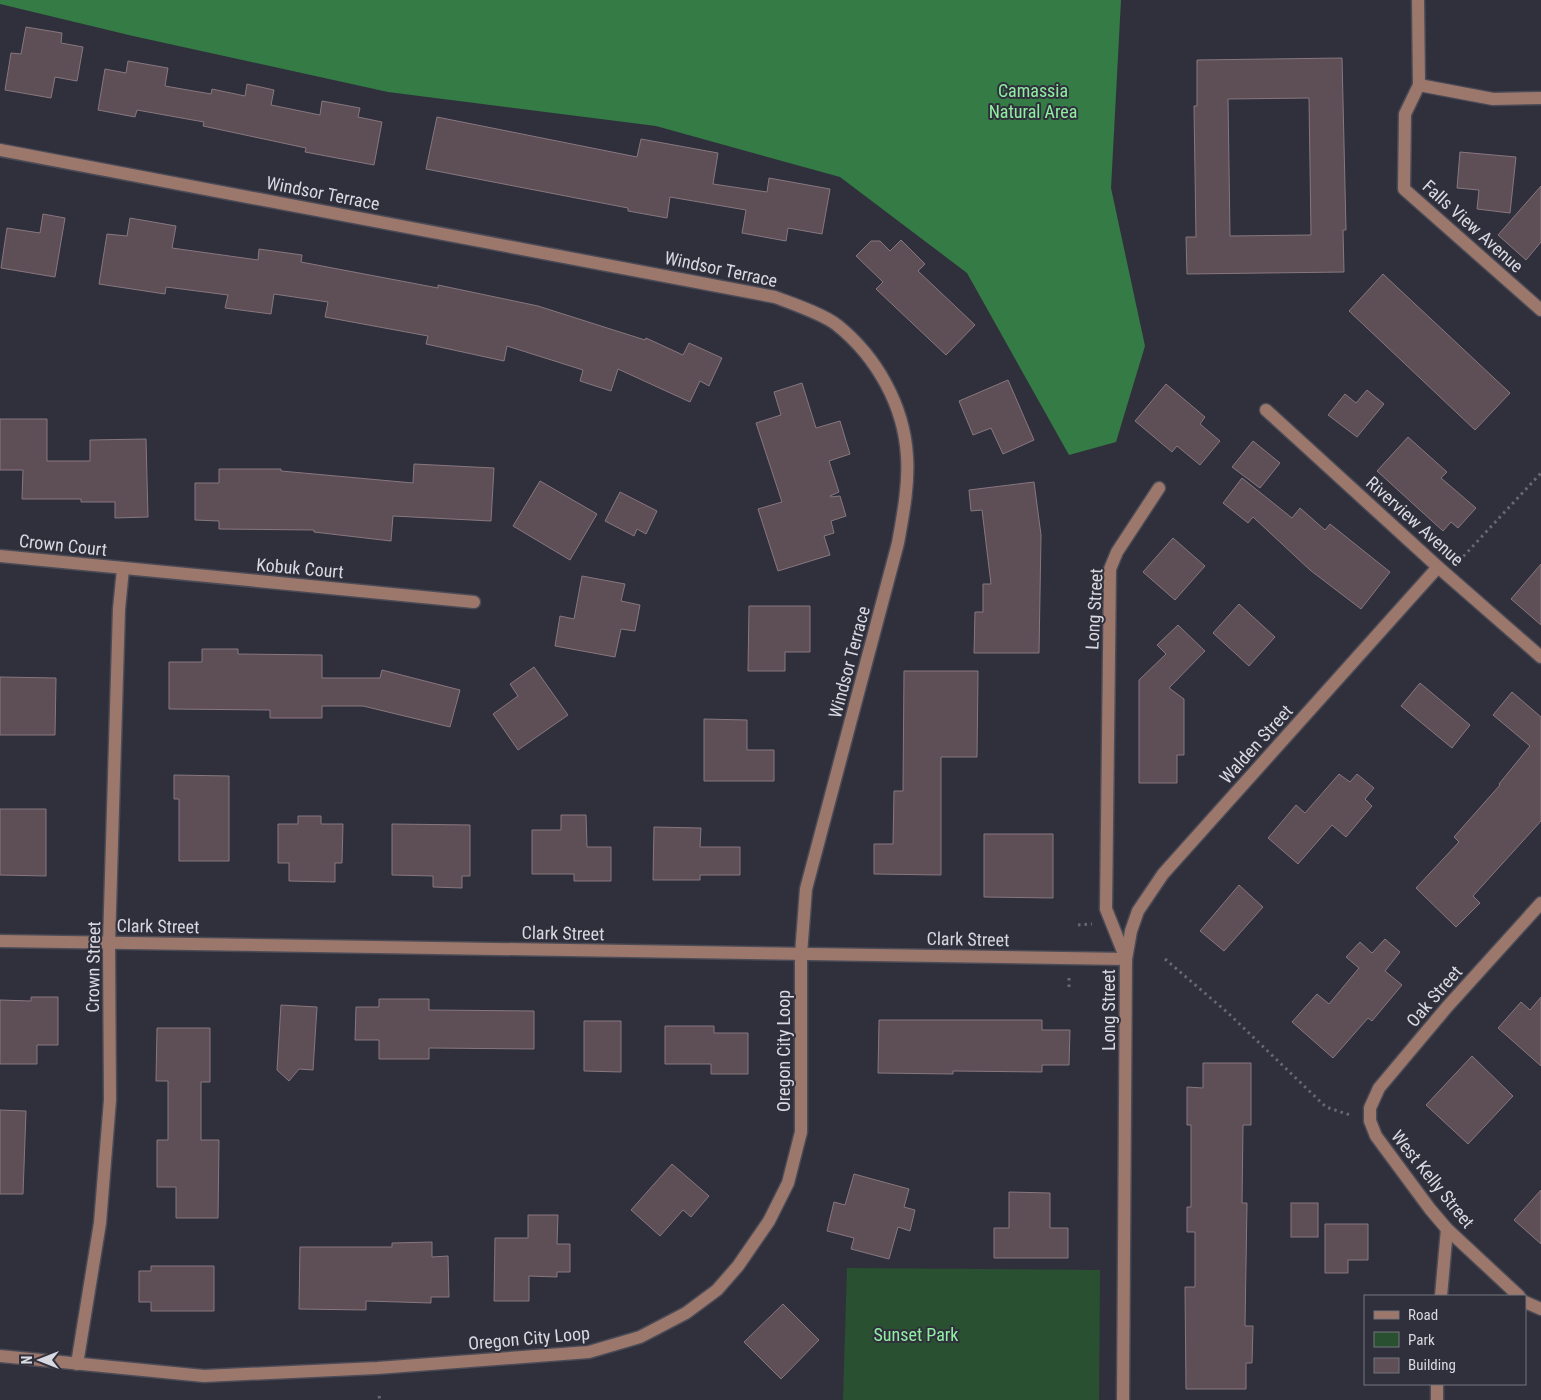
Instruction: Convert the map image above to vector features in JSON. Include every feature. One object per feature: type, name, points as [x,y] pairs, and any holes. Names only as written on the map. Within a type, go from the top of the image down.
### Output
[{"type":"street","points":[[1418,0],[1419,85],[1493,100],[1541,98]]},
{"type":"street","name":"Falls View Avenue","points":[[1419,85],[1405,114],[1404,189],[1541,310]]},
{"type":"street","name":"Windsor Terrace","points":[[0,150],[775,297],[836,324],[856,343],[876,366],[898,410],[905,435],[907,458],[905,498],[898,544],[884,600],[806,889],[800,954]]},
{"type":"street","name":"Riverview Avenue","points":[[1266,410],[1438,567],[1541,657]]},
{"type":"street","name":"Long Street","points":[[1123,1400],[1126,959],[1106,909],[1110,570],[1117,552],[1159,488]]},
{"type":"street","name":"Crown Court","points":[[0,556],[123,569]]},
{"type":"street","name":"Walden Street","points":[[1126,959],[1130,931],[1138,911],[1163,874],[1438,567]]},
{"type":"street","name":"Kobuk Court","points":[[123,569],[474,602]]},
{"type":"street","name":"Crown Street","points":[[77,1364],[100,1223],[110,1100],[109,943],[120,609],[123,569]]},
{"type":"street","name":"Oak Street","points":[[1370,1121],[1370,1108],[1379,1088],[1447,1007],[1541,903]]},
{"type":"street","name":"Clark Street","points":[[0,941],[1126,959]]},
{"type":"street","name":"Oregon City Loop","points":[[0,1356],[204,1376],[377,1368],[580,1353],[640,1337],[686,1313],[717,1290],[738,1266],[769,1221],[788,1184],[800,1132],[800,954]]},
{"type":"street","name":"West Kelly Street","points":[[1370,1121],[1376,1136],[1447,1229],[1517,1295]]},
{"type":"street","points":[[1441,1295],[1447,1229]]},
{"type":"street","name":"West Kelly Street","points":[[1526,1303],[1541,1309]]},
{"type":"street","points":[[1437,1385],[1437,1400]]},
{"type":"path","points":[[1456,564],[1541,474]]},
{"type":"path","points":[[1165,959],[1228,1012],[1326,1107],[1341,1112]]},
{"type":"green space","name":"Camassia Natural Area","points":[[0,0],[1121,0],[1111,188],[1145,346],[1116,442],[1069,455],[967,273],[840,177],[656,126],[388,92],[133,36],[0,4]]},
{"type":"green space","name":"Sunset Park","points":[[847,1268],[1100,1270],[1099,1400],[843,1400]]},
{"type":"building","points":[[26,27],[62,33],[61,43],[83,47],[77,81],[55,77],[51,98],[5,90],[11,53],[21,54]]},
{"type":"building","points":[[1342,58],[1346,230],[1343,230],[1344,272],[1187,274],[1186,237],[1196,237],[1194,106],[1197,106],[1197,60]],"holes":[[[1309,98],[1311,235],[1230,236],[1228,99]]]},
{"type":"building","points":[[128,61],[168,68],[165,86],[211,94],[212,89],[245,96],[247,84],[274,90],[271,105],[320,115],[322,101],[360,108],[358,117],[382,122],[374,165],[305,152],[306,148],[203,126],[204,122],[137,110],[135,117],[98,110],[105,69],[126,73]]},
{"type":"building","points":[[437,117],[637,157],[641,139],[718,153],[713,184],[767,192],[769,178],[830,189],[822,234],[788,228],[786,241],[742,233],[746,210],[670,197],[667,218],[628,211],[628,208],[426,169]]},
{"type":"building","points":[[1460,152],[1516,157],[1510,213],[1477,209],[1479,190],[1457,188]]},
{"type":"building","points":[[1541,186],[1541,242],[1526,260],[1498,235]]},
{"type":"building","points":[[43,214],[65,218],[55,277],[1,268],[7,228],[40,233]]},
{"type":"building","points":[[130,218],[176,226],[172,248],[258,260],[259,249],[302,255],[301,262],[438,288],[438,285],[538,306],[645,340],[646,338],[683,355],[689,343],[722,358],[709,386],[700,381],[690,402],[618,369],[611,391],[580,381],[583,370],[507,346],[504,361],[426,344],[428,336],[325,317],[328,302],[274,294],[271,314],[225,308],[228,295],[166,287],[165,294],[99,284],[107,234],[127,236]]},
{"type":"building","points":[[901,240],[925,264],[918,271],[975,325],[946,355],[876,289],[883,282],[856,256],[871,241],[880,241],[890,251]]},
{"type":"building","points":[[1383,274],[1510,393],[1475,430],[1349,311]]},
{"type":"building","points":[[1008,380],[1034,440],[1003,454],[991,428],[973,435],[959,401]]},
{"type":"building","points":[[802,383],[816,428],[840,421],[850,454],[829,461],[839,492],[830,496],[840,496],[846,516],[831,521],[834,533],[824,536],[830,555],[778,571],[758,509],[782,502],[756,423],[781,415],[774,392]]},
{"type":"building","points":[[1166,384],[1205,417],[1200,424],[1220,441],[1200,465],[1177,446],[1172,452],[1135,421]]},
{"type":"building","points":[[1367,390],[1384,404],[1357,437],[1328,415],[1345,394],[1356,403]]},
{"type":"building","points":[[0,419],[47,419],[47,461],[90,461],[90,440],[146,439],[148,517],[115,518],[115,502],[81,502],[81,499],[22,499],[23,470],[0,470]]},
{"type":"building","points":[[1408,437],[1447,472],[1441,478],[1476,508],[1458,528],[1451,522],[1443,531],[1377,471]]},
{"type":"building","points":[[1253,441],[1280,463],[1260,488],[1232,467]]},
{"type":"building","points":[[414,464],[494,468],[491,521],[393,516],[391,541],[314,532],[314,530],[219,529],[219,521],[195,520],[195,483],[219,483],[219,469],[281,469],[281,471],[413,483]]},
{"type":"building","points":[[1242,478],[1292,518],[1300,508],[1325,530],[1330,524],[1390,572],[1361,609],[1310,570],[1253,517],[1248,523],[1223,503]]},
{"type":"building","points":[[540,481],[597,514],[570,560],[513,526]]},
{"type":"building","points":[[1034,482],[1041,535],[1039,653],[974,653],[975,612],[983,612],[983,584],[991,584],[982,510],[971,511],[969,490]]},
{"type":"building","points":[[620,492],[657,511],[646,534],[637,529],[634,536],[605,521]]},
{"type":"building","points":[[1173,538],[1205,566],[1175,600],[1143,572]]},
{"type":"building","points":[[1541,564],[1541,625],[1511,599]]},
{"type":"building","points":[[582,576],[625,584],[621,601],[640,605],[635,631],[621,629],[615,657],[555,646],[560,616],[574,619]]},
{"type":"building","points":[[1239,604],[1275,637],[1249,666],[1213,633]]},
{"type":"building","points":[[749,606],[810,606],[810,652],[785,652],[785,671],[748,671]]},
{"type":"building","points":[[1178,625],[1205,651],[1169,688],[1184,699],[1184,755],[1177,755],[1177,783],[1139,783],[1139,680],[1166,654],[1157,645]]},
{"type":"building","points":[[202,649],[238,649],[238,654],[322,655],[322,678],[380,678],[382,670],[460,690],[450,727],[363,706],[322,706],[322,718],[270,718],[270,710],[169,709],[169,662],[202,662]]},
{"type":"building","points":[[534,667],[568,715],[518,750],[493,714],[518,696],[510,684]]},
{"type":"building","points":[[904,671],[978,671],[977,757],[941,757],[941,875],[874,874],[874,844],[893,844],[894,791],[903,791]]},
{"type":"building","points":[[0,677],[56,678],[55,735],[0,735]]},
{"type":"building","points":[[1420,683],[1470,725],[1452,748],[1401,706]]},
{"type":"building","points":[[1512,692],[1541,717],[1541,821],[1473,896],[1480,903],[1456,927],[1416,888],[1459,842],[1454,837],[1500,785],[1530,746],[1493,715]]},
{"type":"building","points":[[704,719],[747,720],[747,750],[774,750],[774,781],[704,781]]},
{"type":"building","points":[[1339,774],[1350,782],[1357,774],[1374,788],[1365,799],[1372,806],[1346,837],[1332,825],[1298,864],[1268,838],[1296,805],[1305,813]]},
{"type":"building","points":[[174,775],[229,776],[229,861],[179,861],[179,799],[174,799]]},
{"type":"building","points":[[0,809],[46,809],[46,876],[0,875]]},
{"type":"building","points":[[561,815],[586,815],[587,847],[611,847],[611,881],[574,881],[574,874],[532,874],[532,830],[561,830]]},
{"type":"building","points":[[298,816],[321,816],[321,824],[343,824],[342,863],[335,863],[335,882],[289,881],[289,863],[278,863],[278,824],[298,824]]},
{"type":"building","points":[[392,824],[470,825],[470,876],[462,876],[462,888],[433,887],[433,876],[392,875]]},
{"type":"building","points":[[654,827],[701,828],[700,847],[740,847],[740,875],[700,875],[700,880],[653,880]]},
{"type":"building","points":[[984,834],[1053,834],[1053,898],[984,897]]},
{"type":"building","points":[[1239,885],[1263,907],[1224,951],[1200,931]]},
{"type":"building","points":[[1385,939],[1400,952],[1385,971],[1402,985],[1372,1021],[1368,1018],[1333,1058],[1292,1022],[1317,994],[1329,1004],[1359,968],[1346,957],[1360,942],[1372,953]]},
{"type":"building","points":[[31,997],[58,997],[58,1045],[37,1045],[37,1064],[0,1064],[0,1000],[31,1001]]},
{"type":"building","points":[[1541,997],[1541,1066],[1498,1028],[1521,1002],[1530,1010]]},
{"type":"building","points":[[379,999],[429,999],[429,1010],[534,1011],[534,1049],[429,1048],[429,1059],[379,1059],[379,1040],[355,1040],[356,1007],[379,1007]]},
{"type":"building","points":[[281,1005],[317,1007],[313,1070],[299,1069],[289,1081],[277,1070]]},
{"type":"building","points":[[879,1020],[1042,1020],[1042,1030],[1070,1030],[1069,1065],[1042,1065],[1042,1072],[953,1071],[953,1074],[878,1073]]},
{"type":"building","points":[[584,1021],[621,1021],[621,1072],[584,1071]]},
{"type":"building","points":[[665,1026],[714,1026],[714,1033],[748,1033],[748,1074],[711,1074],[711,1064],[665,1064]]},
{"type":"building","points":[[157,1028],[210,1028],[210,1082],[201,1082],[201,1140],[219,1140],[218,1218],[176,1218],[176,1187],[157,1187],[157,1140],[168,1140],[168,1081],[156,1081]]},
{"type":"building","points":[[1472,1056],[1513,1096],[1468,1144],[1426,1105]]},
{"type":"building","points":[[1203,1063],[1251,1063],[1251,1125],[1243,1125],[1242,1203],[1247,1203],[1245,1326],[1253,1326],[1252,1363],[1246,1363],[1246,1389],[1186,1389],[1185,1287],[1195,1287],[1195,1232],[1187,1232],[1187,1207],[1191,1207],[1191,1125],[1187,1125],[1187,1087],[1203,1088]]},
{"type":"building","points":[[0,1110],[26,1111],[23,1194],[0,1194]]},
{"type":"building","points":[[672,1164],[709,1196],[691,1217],[683,1210],[660,1236],[631,1210]]},
{"type":"building","points":[[854,1174],[909,1189],[904,1207],[915,1210],[910,1231],[898,1227],[889,1259],[851,1249],[854,1238],[827,1231],[834,1202],[845,1205]]},
{"type":"building","points":[[1541,1190],[1541,1244],[1514,1220]]},
{"type":"building","points":[[1009,1192],[1050,1193],[1050,1228],[1068,1228],[1068,1258],[994,1258],[994,1228],[1009,1228]]},
{"type":"building","points":[[1291,1203],[1318,1203],[1318,1237],[1291,1237]]},
{"type":"building","points":[[528,1215],[558,1215],[557,1244],[570,1244],[570,1272],[557,1272],[557,1277],[529,1276],[529,1301],[494,1301],[495,1238],[528,1238]]},
{"type":"building","points":[[1325,1224],[1368,1224],[1368,1260],[1348,1260],[1348,1273],[1325,1273]]},
{"type":"building","points":[[432,1242],[432,1257],[448,1256],[449,1297],[431,1297],[431,1303],[366,1301],[366,1310],[299,1309],[300,1247],[392,1247],[392,1243]]},
{"type":"building","points":[[151,1266],[214,1266],[214,1311],[151,1311],[151,1302],[139,1302],[139,1271],[151,1271]]},
{"type":"building","points":[[783,1304],[819,1340],[781,1379],[744,1342]]}]
